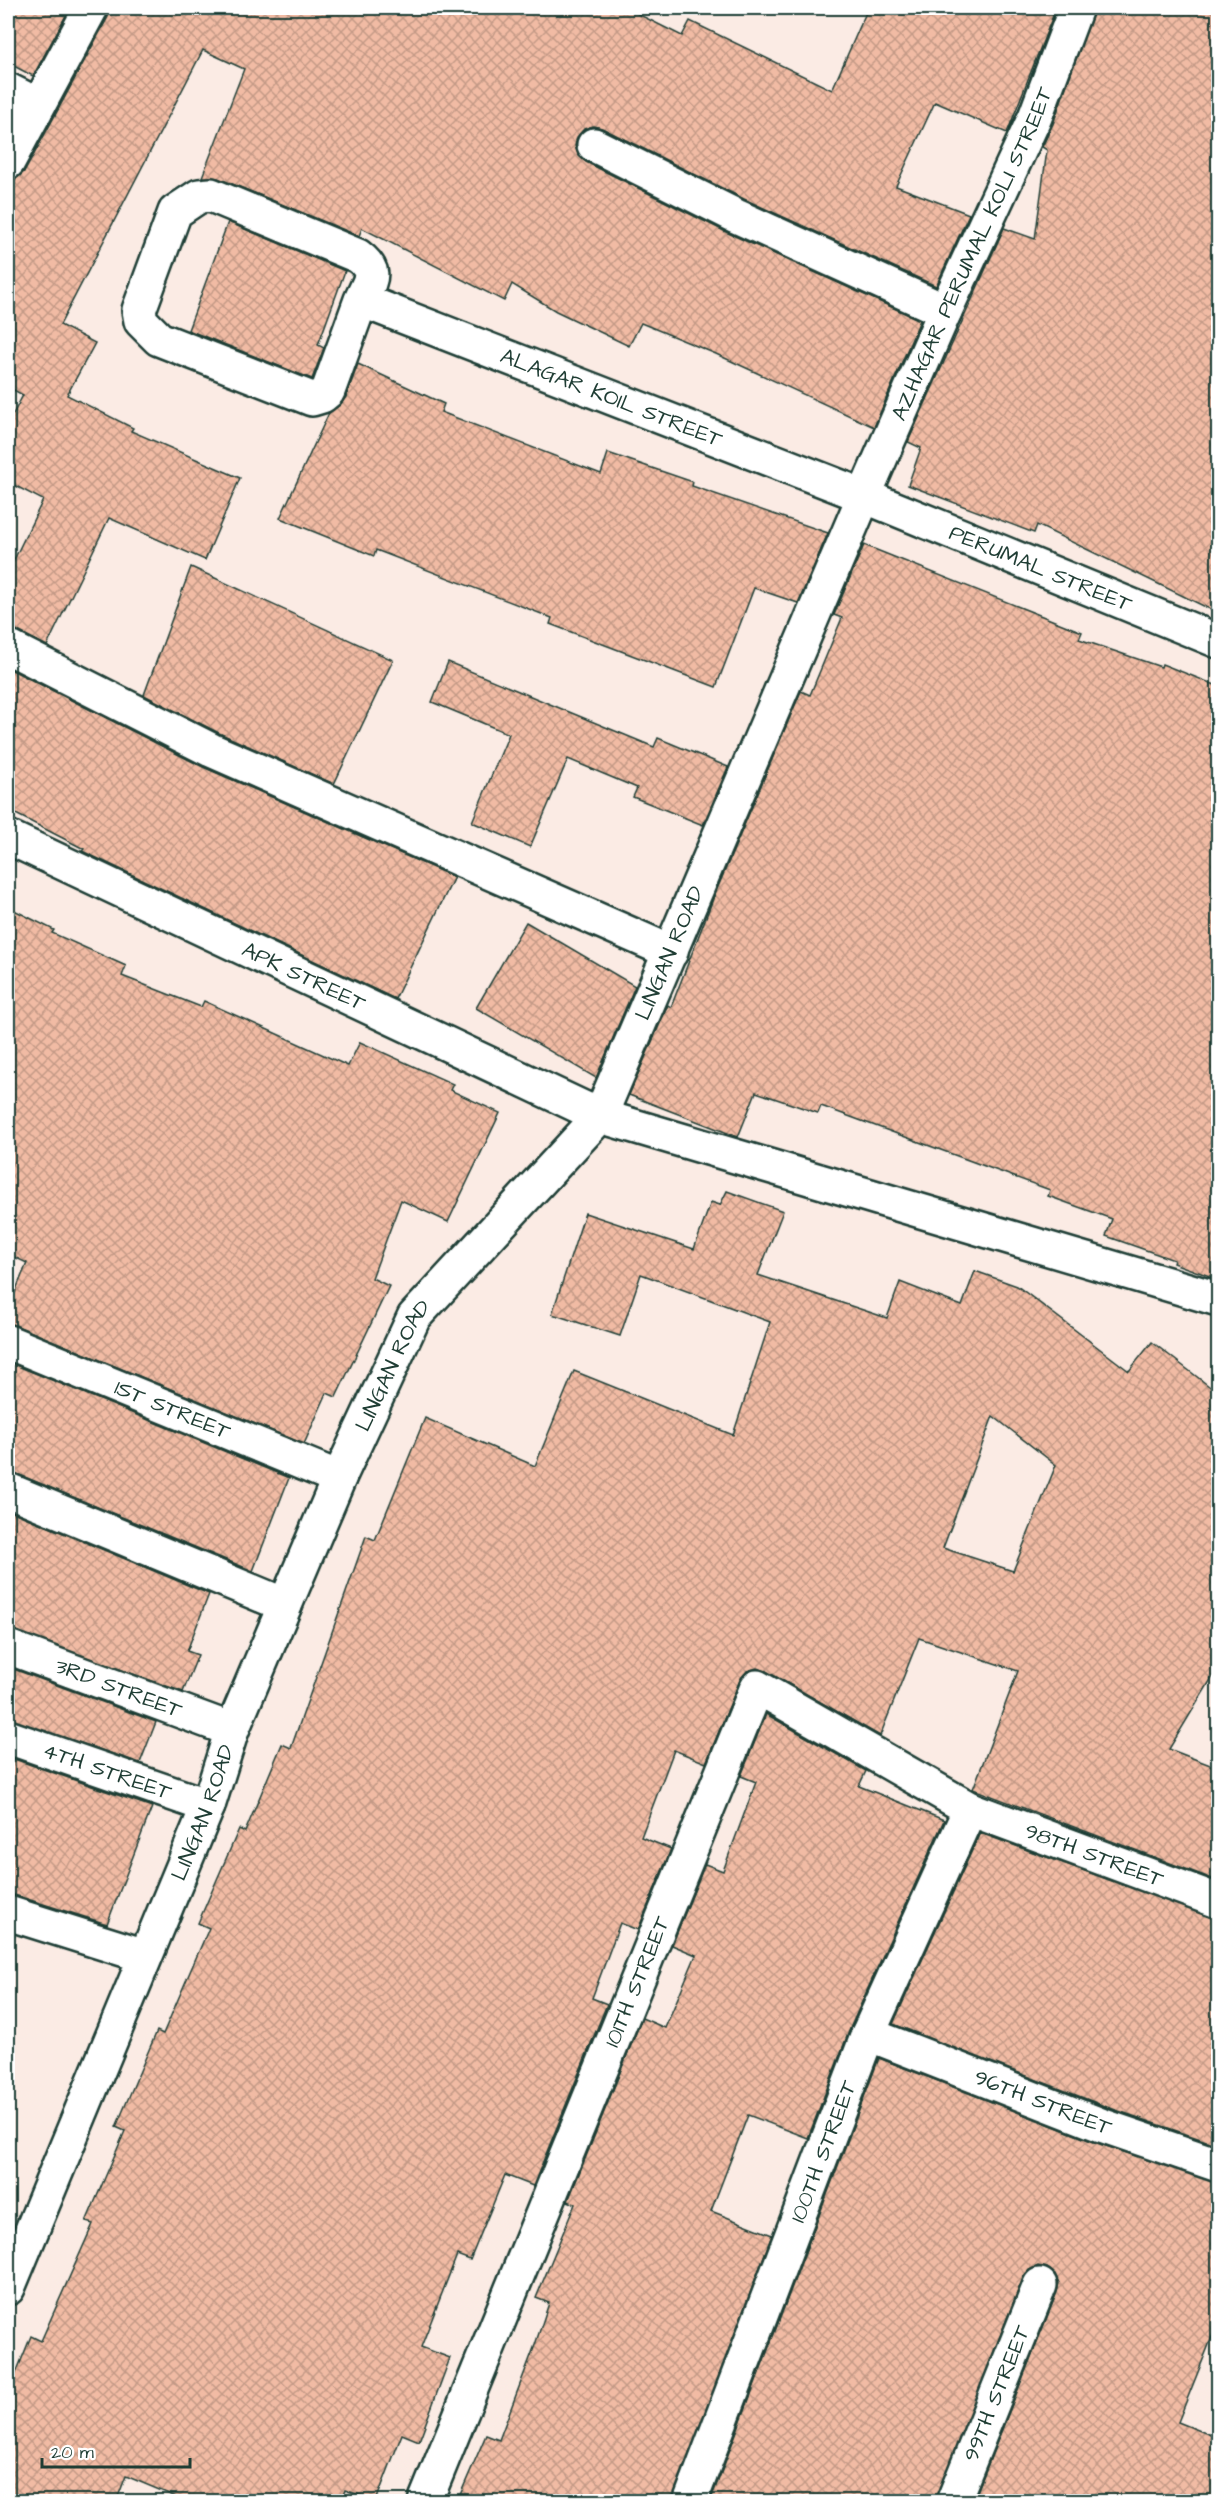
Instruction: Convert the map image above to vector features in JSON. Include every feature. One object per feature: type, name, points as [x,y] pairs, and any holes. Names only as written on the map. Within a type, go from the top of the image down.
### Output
[{"type":"street","points":[[8,162],[91,8]]},
{"type":"street","name":"AZHAGAR PERUMAL KOLI STREET","points":[[864,496],[945,311],[1035,117],[1076,8]]},
{"type":"street","points":[[8,90],[38,105]]},
{"type":"street","points":[[594,145],[736,216],[945,311]]},
{"type":"street","points":[[211,195],[358,256],[370,268],[372,276],[361,300],[328,391],[312,399],[159,339],[141,321],[139,310],[175,212],[199,196],[211,195]]},
{"type":"street","name":"ALAGAR KOIL STREET","points":[[361,300],[864,496]]},
{"type":"street","name":"PERUMAL STREET","points":[[864,496],[1218,641]]},
{"type":"street","name":"LINGAN ROAD","points":[[8,2288],[208,1806],[232,1730],[339,1478],[414,1317],[600,1116],[864,496]]},
{"type":"street","points":[[8,647],[211,750],[671,952]]},
{"type":"street","name":"APK STREET","points":[[8,837],[600,1116],[1218,1299]]},
{"type":"street","name":"1ST STREET","points":[[8,1342],[339,1478]]},
{"type":"street","points":[[8,1490],[285,1605]]},
{"type":"street","name":"3RD STREET","points":[[8,1647],[232,1730]]},
{"type":"street","name":"101TH STREET","points":[[425,2502],[757,1687],[970,1809]]},
{"type":"street","name":"4TH STREET","points":[[8,1737],[208,1806]]},
{"type":"street","name":"98TH STREET","points":[[970,1809],[1218,1901]]},
{"type":"street","name":"100TH STREET","points":[[690,2502],[868,2034],[970,1809]]},
{"type":"street","points":[[8,1913],[145,1956]]},
{"type":"street","name":"96TH STREET","points":[[868,2034],[1101,2125],[1218,2165]]},
{"type":"street","name":"99TH STREET","points":[[953,2502],[1040,2285]]},
{"type":"building","points":[[8,8],[70,8],[33,76],[8,63]]},
{"type":"building","points":[[110,8],[626,8],[682,36],[690,21],[832,90],[868,8],[1056,8],[1007,133],[935,102],[896,186],[969,214],[936,286],[744,199],[602,128],[593,126],[584,129],[577,137],[575,146],[578,155],[586,162],[728,233],[920,320],[874,427],[716,354],[641,323],[629,346],[556,311],[512,284],[504,301],[362,228],[359,236],[218,178],[202,177],[244,69],[203,50],[60,325],[95,343],[67,395],[133,428],[131,431],[240,478],[205,560],[109,518],[47,646],[8,628],[8,572],[43,500],[8,482],[8,424],[23,395],[8,387],[8,195],[16,179],[25,171],[108,17]]},
{"type":"building","points":[[1094,8],[1218,8],[1218,613],[1037,525],[1034,533],[908,485],[921,448],[908,442],[1004,228],[1035,239],[1047,150],[1042,147],[1053,124]]},
{"type":"building","points":[[228,222],[345,271],[318,345],[324,348],[312,379],[188,330]]},
{"type":"building","points":[[358,364],[444,404],[441,412],[601,474],[608,453],[693,482],[692,486],[828,533],[798,603],[754,588],[716,687],[550,624],[552,618],[376,550],[374,556],[280,518],[329,413],[346,397]]},
{"type":"building","points":[[864,545],[1082,632],[1079,639],[1161,667],[1162,664],[1218,686],[1218,1279],[1173,1263],[1174,1260],[1106,1236],[1112,1219],[1048,1196],[1050,1190],[821,1106],[818,1113],[756,1092],[738,1137],[629,1095],[668,1005],[671,1007],[715,894],[801,691],[810,695],[842,618],[834,615]]},
{"type":"building","points":[[191,567],[393,660],[334,784],[219,733],[144,695]]},
{"type":"building","points":[[448,662],[654,747],[658,738],[728,767],[703,825],[633,797],[637,788],[568,759],[530,847],[472,822],[509,734],[432,702]]},
{"type":"building","points":[[8,668],[203,767],[454,877],[395,999],[82,851],[84,849],[8,810]]},
{"type":"building","points":[[8,907],[54,930],[52,933],[126,966],[122,976],[201,1007],[204,1001],[348,1066],[360,1042],[453,1084],[450,1090],[500,1113],[448,1222],[401,1200],[372,1278],[389,1286],[336,1397],[327,1393],[304,1444],[8,1324],[8,1309],[27,1263],[8,1254]]},
{"type":"building","points":[[526,922],[635,986],[596,1078],[476,1008]]},
{"type":"building","points":[[727,1191],[783,1211],[758,1275],[887,1318],[900,1282],[962,1306],[975,1271],[1017,1286],[1129,1371],[1152,1342],[1218,1393],[1218,1668],[1169,1749],[1218,1768],[1218,1881],[973,1789],[1018,1671],[919,1638],[880,1736],[766,1671],[757,1668],[747,1671],[740,1680],[706,1763],[674,1750],[641,1837],[671,1849],[638,1930],[620,1923],[592,1998],[607,2004],[533,2186],[505,2175],[470,2260],[457,2255],[421,2347],[450,2358],[419,2441],[402,2434],[376,2501],[345,2490],[341,2502],[188,2502],[126,2476],[116,2502],[8,2502],[8,2393],[31,2336],[41,2341],[93,2224],[86,2222],[125,2131],[116,2127],[157,2031],[163,2034],[209,1928],[198,1923],[239,1829],[245,1832],[282,1744],[291,1748],[366,1536],[375,1540],[425,1418],[535,1466],[574,1371],[733,1435],[770,1322],[641,1274],[620,1336],[552,1314],[585,1213],[694,1249],[711,1202],[720,1205]],"holes":[[[993,1416],[1056,1465],[1013,1571],[943,1548]]]},
{"type":"building","points":[[8,1362],[289,1478],[253,1571],[8,1472]]},
{"type":"building","points":[[8,1510],[209,1594],[187,1651],[198,1655],[183,1692],[8,1629]]},
{"type":"building","points":[[8,1667],[156,1722],[140,1763],[8,1719]]},
{"type":"building","points":[[766,1714],[866,1771],[859,1786],[944,1820],[851,2026],[808,2138],[748,2115],[711,2211],[772,2235],[672,2502],[457,2502],[486,2435],[499,2440],[549,2303],[536,2298],[575,2204],[568,2201],[642,2018],[665,2028],[696,1955],[672,1945],[705,1864],[723,1871],[756,1782],[741,1776]]},
{"type":"building","points":[[14,1759],[152,1807],[107,1924],[8,1893],[8,1776]]},
{"type":"building","points":[[980,1833],[1218,1919],[1218,2145],[1107,2107],[893,2024]]},
{"type":"building","points":[[879,2058],[1094,2142],[1218,2183],[1218,2322],[1178,2422],[1218,2438],[1218,2502],[973,2502],[1057,2292],[1059,2283],[1055,2274],[1047,2268],[1038,2266],[1029,2270],[1023,2278],[935,2502],[710,2502]]}]
